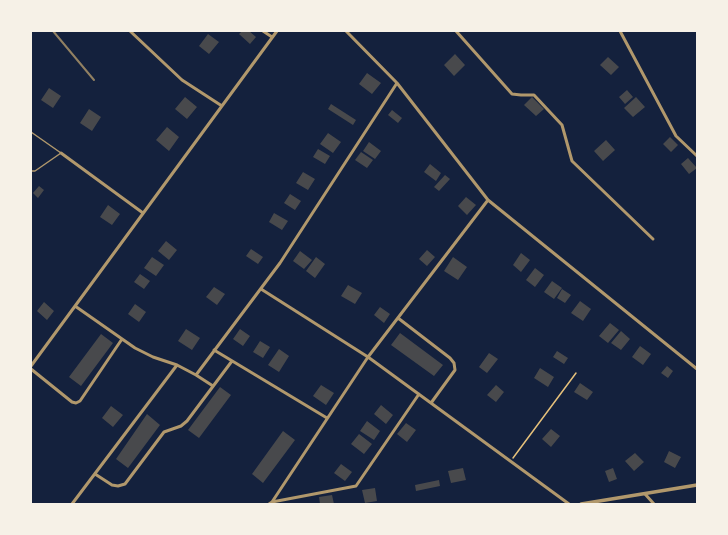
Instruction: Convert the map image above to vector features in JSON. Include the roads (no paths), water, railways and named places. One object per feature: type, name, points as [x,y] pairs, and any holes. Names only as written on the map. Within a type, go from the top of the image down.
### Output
[{"type":"street","points":[[130,31],[182,80],[222,106]]},
{"type":"street","points":[[264,31],[272,37]]},
{"type":"street","points":[[31,366],[277,31]]},
{"type":"street","points":[[346,31],[396,83],[488,200],[697,369]]},
{"type":"street","points":[[456,31],[512,94],[534,95],[562,125],[572,161],[653,239]]},
{"type":"street","points":[[620,31],[676,136],[697,156]]},
{"type":"street","points":[[196,375],[280,263],[396,83]]},
{"type":"street","points":[[61,153],[143,213]]},
{"type":"street","points":[[271,503],[368,357],[488,200]]},
{"type":"street","points":[[262,289],[368,357],[569,504]]},
{"type":"street","points":[[75,306],[122,339],[153,357],[177,364],[213,386]]},
{"type":"street","points":[[398,318],[450,358],[454,363],[455,370],[431,403]]},
{"type":"street","points":[[31,369],[72,402],[76,403],[80,401],[122,339]]},
{"type":"street","points":[[214,350],[327,418]]},
{"type":"street","points":[[95,474],[112,485],[118,486],[125,484],[164,432],[181,426],[187,421],[232,361]]},
{"type":"street","points":[[72,504],[177,364]]},
{"type":"street","points":[[271,503],[356,486],[419,394]]},
{"type":"street","points":[[581,504],[697,485]]},
{"type":"street","points":[[645,494],[654,504]]},
{"type":"lane","points":[[31,132],[61,153],[31,172]]},
{"type":"railway","points":[[53,31],[94,80]]}]
